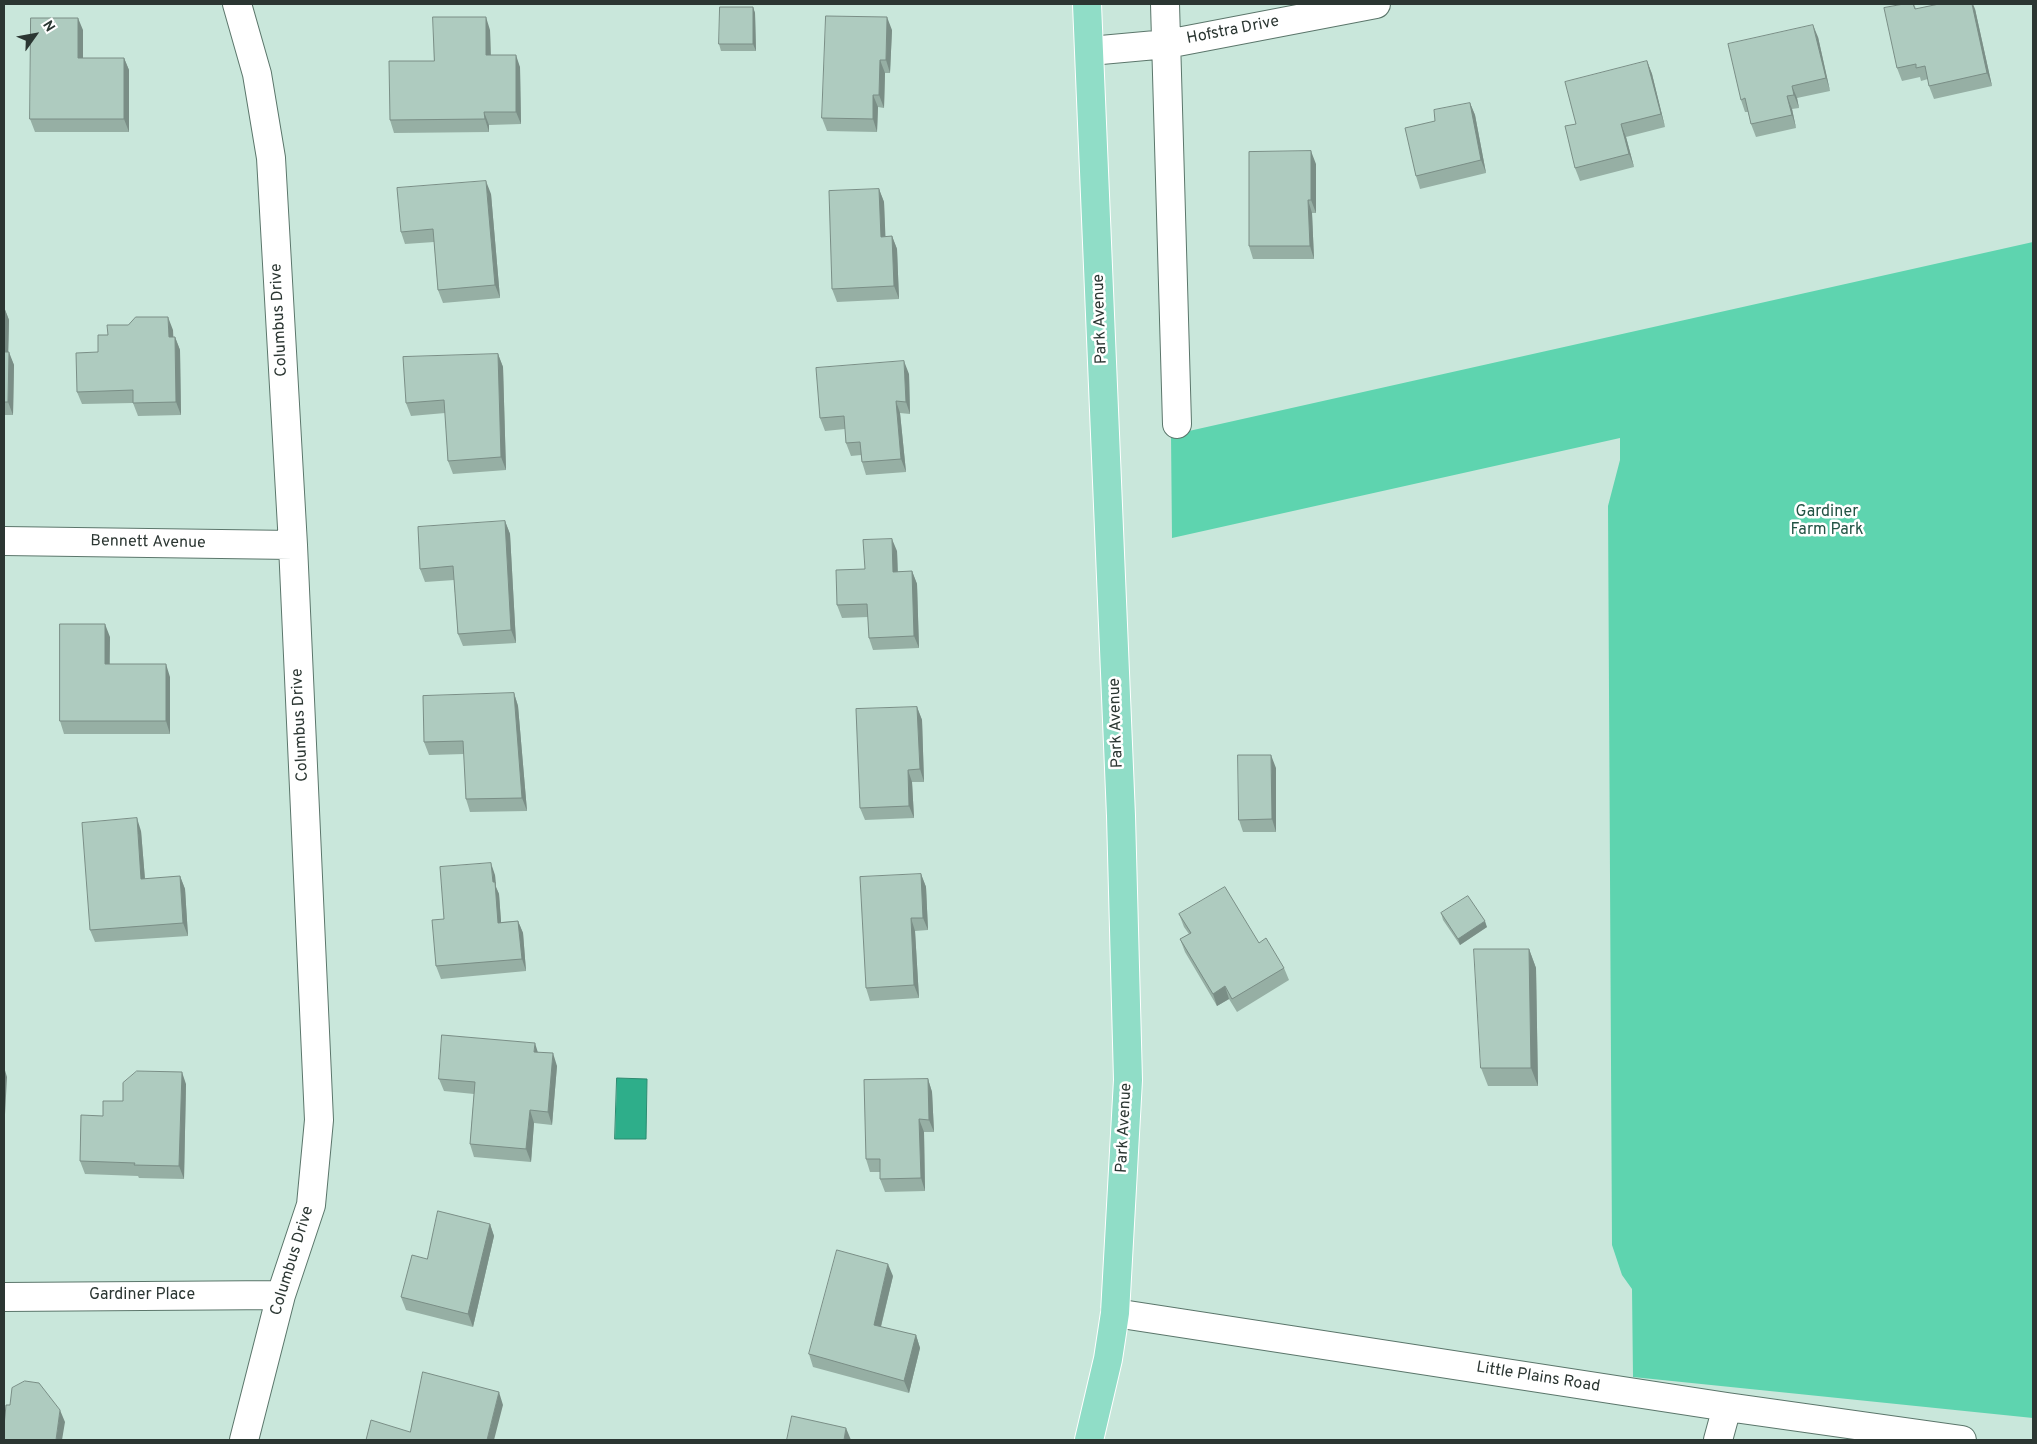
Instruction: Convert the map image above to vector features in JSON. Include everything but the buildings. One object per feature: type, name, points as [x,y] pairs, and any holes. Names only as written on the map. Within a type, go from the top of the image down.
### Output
[{"type":"main road","name":"Park Avenue","points":[[1087,4],[1121,816],[1128,1080],[1115,1312],[1108,1359],[1089,1440]]},
{"type":"street","name":"Columbus Drive","points":[[237,4],[257,74],[271,158],[293,545],[319,1120],[311,1205],[281,1295],[244,1440]]},
{"type":"street","points":[[1165,4],[1177,424]]},
{"type":"street","name":"Hofstra Drive","points":[[1090,51],[1167,44],[1376,4]]},
{"type":"street","name":"Bennett Avenue","points":[[4,541],[293,545]]},
{"type":"street","name":"Gardiner Place","points":[[4,1297],[281,1295]]},
{"type":"street","name":"Little Plains Road","points":[[1115,1312],[1727,1407],[1962,1440]]},
{"type":"street","points":[[1718,1440],[1727,1407]]},
{"type":"green space","name":"Gardiner Farm Park","points":[[2033,242],[2033,1418],[1633,1377],[1632,1289],[1622,1275],[1612,1245],[1608,506],[1620,460],[1620,438],[1172,538],[1171,435]]},
{"type":"shaded area","points":[[617,1078],[647,1079],[646,1139],[615,1139]]}]
